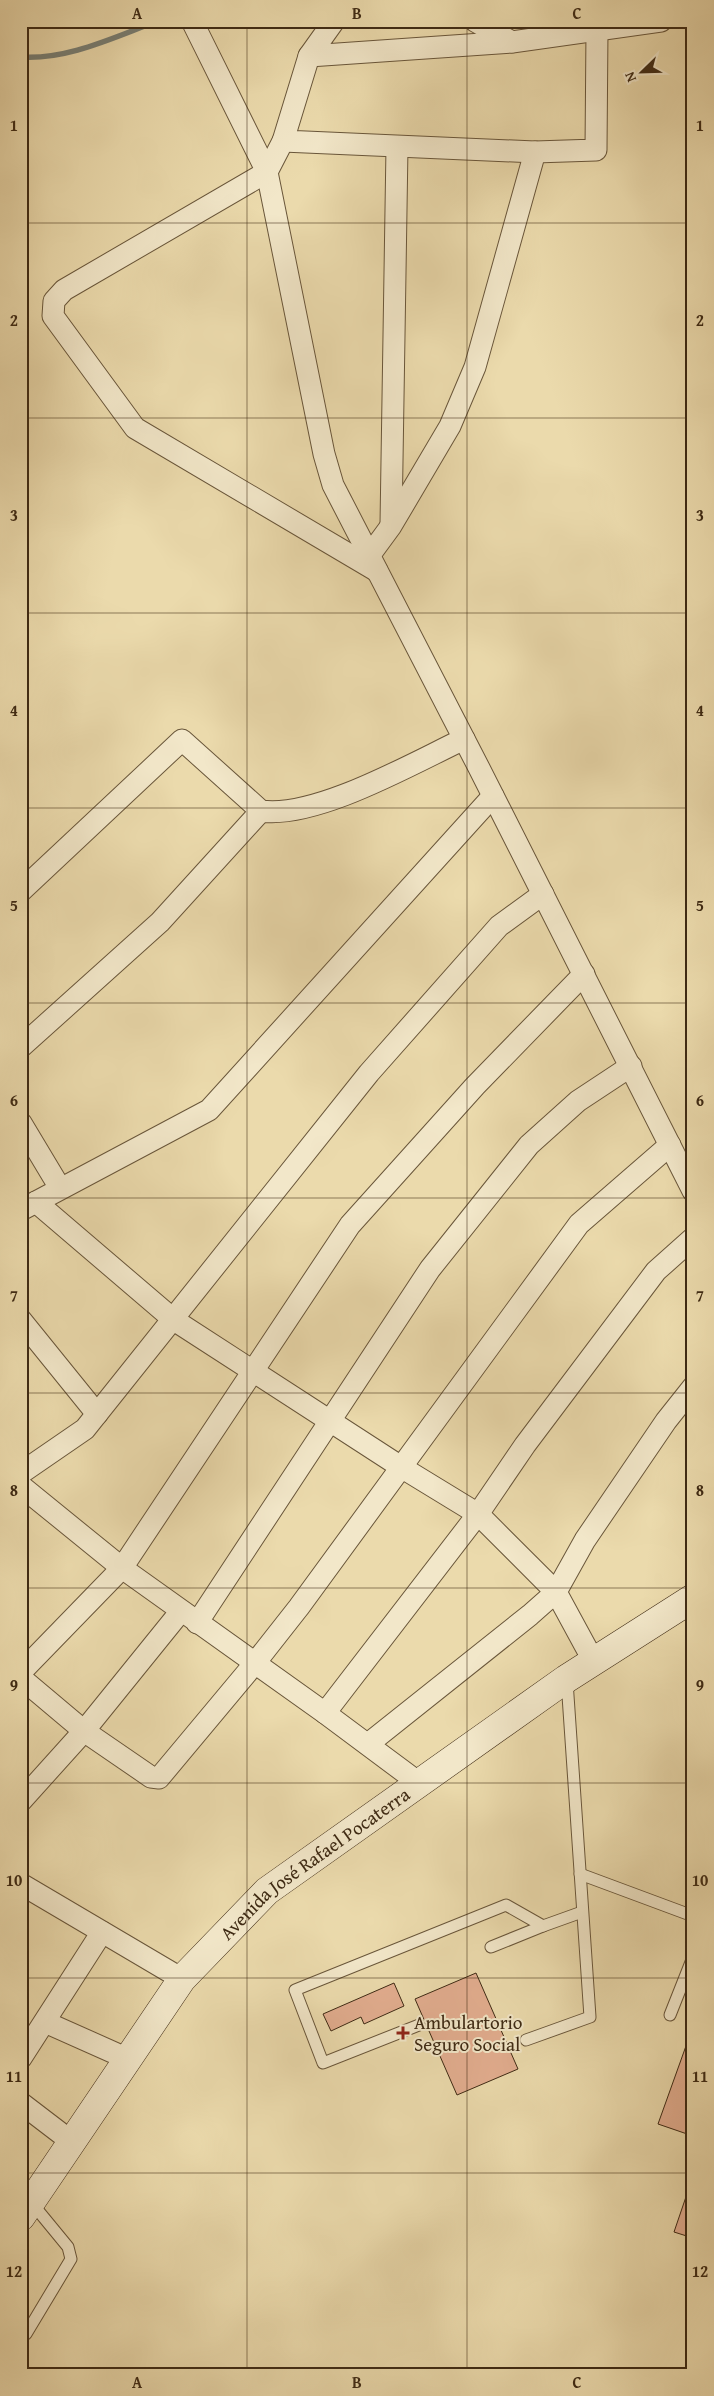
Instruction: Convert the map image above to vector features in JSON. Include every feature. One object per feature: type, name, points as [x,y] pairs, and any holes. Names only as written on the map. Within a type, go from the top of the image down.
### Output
[{"type":"street","points":[[192,21],[266,172],[324,454],[333,486],[631,1066],[693,1191]]},
{"type":"street","points":[[334,21],[308,56],[283,141],[266,172],[64,290],[54,301],[53,316],[135,428],[373,563]]},
{"type":"street","points":[[475,21],[512,42]]},
{"type":"street","points":[[308,56],[512,42],[661,21]]},
{"type":"street","points":[[283,141],[535,152],[596,150],[598,30]]},
{"type":"street","points":[[390,526],[397,147]]},
{"type":"street","points":[[373,563],[390,526],[450,426],[475,367],[535,152]]},
{"type":"street","points":[[21,891],[182,740],[261,811],[276,813],[341,797],[464,739]]},
{"type":"street","points":[[493,796],[209,1110],[28,1206],[174,1320],[253,1373],[478,1514],[556,1592],[594,1662]]},
{"type":"street","points":[[21,1047],[160,922],[261,811]]},
{"type":"street","points":[[21,1473],[85,1429],[174,1320],[369,1073],[499,926],[543,894]]},
{"type":"street","points":[[21,1672],[122,1568],[350,1225],[475,1086],[584,974]]},
{"type":"street","points":[[21,1801],[189,1617],[330,1421],[430,1269],[529,1145],[578,1101],[631,1066]]},
{"type":"street","points":[[21,1123],[60,1188]]},
{"type":"street","points":[[21,1678],[84,1732],[151,1777],[159,1778],[255,1664],[579,1224],[670,1145]]},
{"type":"street","points":[[325,1712],[478,1514],[525,1445],[656,1271],[693,1238]]},
{"type":"street","points":[[21,1320],[97,1414]]},
{"type":"street","points":[[368,1744],[530,1615],[556,1592],[584,1540],[666,1421],[693,1387]]},
{"type":"street","points":[[21,1486],[122,1568],[325,1712],[419,1783]]},
{"type":"street","name":"Avenida José Rafael Pocaterra","points":[[26,2210],[182,1979],[267,1891],[566,1679],[693,1598]]},
{"type":"street","points":[[21,1884],[182,1979]]},
{"type":"street","points":[[21,2058],[102,1932]]},
{"type":"street","points":[[45,2022],[128,2059]]},
{"type":"street","points":[[21,2104],[72,2142]]},
{"type":"lane","points":[[526,2040],[590,2017],[566,1679]]},
{"type":"lane","points":[[580,1874],[693,1916]]},
{"type":"lane","points":[[419,2025],[323,2063],[295,1990],[506,1904],[544,1926]]},
{"type":"lane","points":[[491,1947],[582,1912]]},
{"type":"lane","points":[[670,2015],[693,1957]]},
{"type":"lane","points":[[26,2210],[68,2247],[71,2259],[26,2334]]},
{"type":"building","points":[[476,1973],[518,2069],[457,2095],[415,1999]]},
{"type":"building","points":[[394,1983],[404,2006],[364,2024],[361,2017],[331,2031],[323,2014]]},
{"type":"building","points":[[691,2032],[693,2033],[693,2136],[658,2124]]},
{"type":"building","points":[[690,2185],[693,2186],[693,2238],[674,2232]]},
{"type":"waterway","points":[[21,57],[39,57],[73,51],[158,21]]},
{"type":"place","name":"Ambulartorio Seguro Social","points":[[403,2033]]}]
